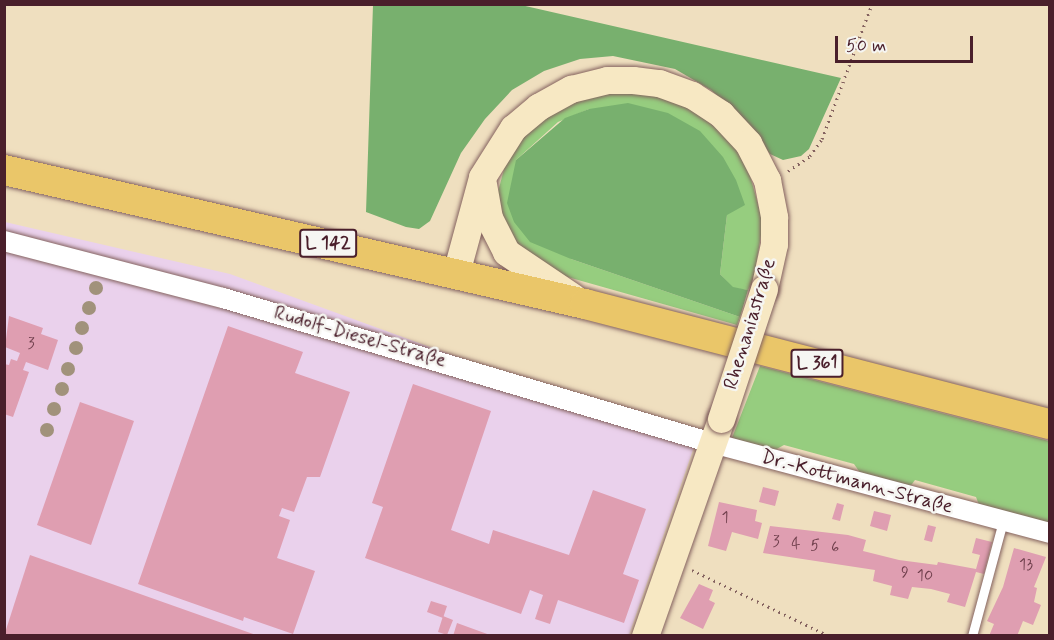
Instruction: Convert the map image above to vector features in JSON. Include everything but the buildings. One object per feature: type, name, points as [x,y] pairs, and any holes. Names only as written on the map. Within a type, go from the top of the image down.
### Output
[{"type":"main road","name":"Rhenaniastraße","points":[[456,273],[482,177],[505,138],[538,107],[571,89],[616,80],[660,83],[708,104],[743,136],[767,180],[775,229],[764,289],[645,636]]},
{"type":"main road","name":"L 142","points":[[4,170],[456,273]]},
{"type":"main road","name":"L 361","points":[[482,177],[489,218],[506,252],[526,269],[585,304]]},
{"type":"main road","name":"L 361","points":[[456,273],[1050,424]]},
{"type":"street","name":"Rudolf-Diesel-Straße","points":[[4,241],[716,431]]},
{"type":"street","name":"Dr.-Kottmann-Straße","points":[[716,431],[1003,521],[1050,533]]},
{"type":"lane","points":[[972,636],[1003,521]]},
{"type":"path","points":[[767,180],[795,168],[816,149],[872,4]]},
{"type":"path","points":[[672,561],[829,636]]},
{"type":"shaded area","points":[[5,222],[230,274],[695,444],[629,635],[5,636]]},
{"type":"green space","points":[[373,5],[521,5],[841,78],[809,149],[801,156],[783,160],[770,154],[740,116],[711,90],[675,69],[613,56],[580,59],[544,71],[512,90],[485,119],[461,153],[430,221],[419,229],[406,227],[366,212]]},
{"type":"green space","points":[[610,91],[666,97],[693,109],[731,141],[747,165],[763,222],[754,279],[748,290],[733,288],[720,274],[727,215],[589,109],[558,122],[516,160],[571,259],[740,317],[737,325],[564,276],[514,249],[495,203],[507,158],[535,124],[584,97]]},
{"type":"green space","points":[[628,103],[668,113],[700,131],[723,157],[736,180],[745,205],[727,215],[720,274],[733,287],[748,290],[740,317],[571,259],[530,242],[514,222],[507,203],[516,160],[565,118],[589,109]]},
{"type":"green space","points":[[760,366],[1049,441],[1049,525],[979,505],[976,497],[915,480],[909,488],[861,474],[854,464],[784,445],[773,451],[732,438]]}]
